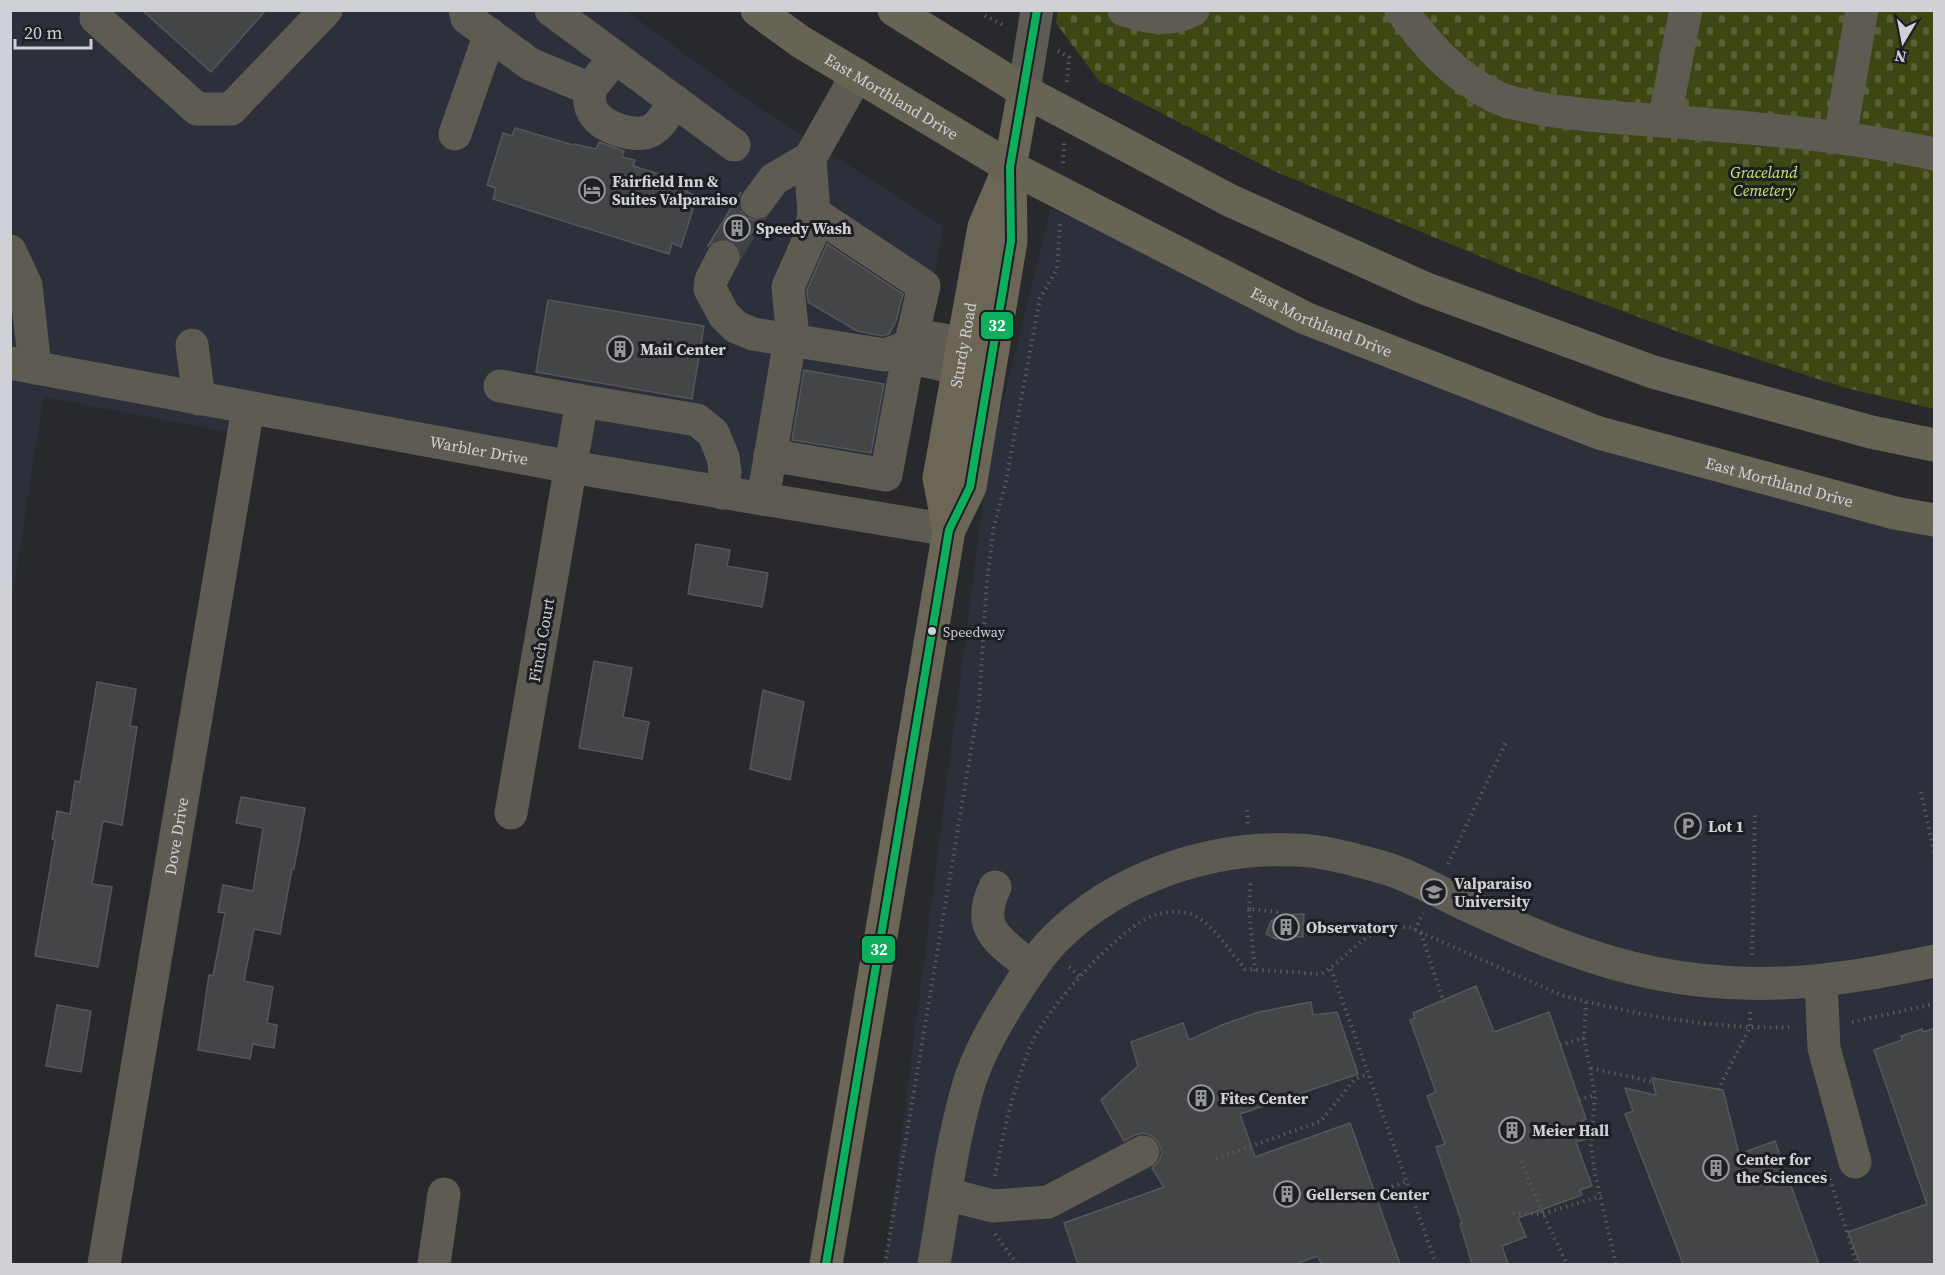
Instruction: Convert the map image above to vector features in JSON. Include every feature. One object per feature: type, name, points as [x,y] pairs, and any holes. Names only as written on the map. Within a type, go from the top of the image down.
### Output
[{"type":"highway","name":"East Morthland Drive","points":[[757,10],[801,42],[1010,166],[1305,318],[1599,433],[1895,513],[1935,520]]},
{"type":"highway","points":[[894,10],[1024,91],[1229,200],[1424,288],[1653,372],[1871,432],[1935,445]]},
{"type":"main road","name":"Sturdy Road","points":[[826,1264],[949,530],[970,487],[1011,240],[1010,166],[1024,91]]},
{"type":"main road","name":"Sturdy Road","points":[[949,530],[939,478],[984,226],[1010,166]]},
{"type":"street","points":[[97,10],[96,18],[197,109],[231,109],[326,10]]},
{"type":"street","points":[[465,10],[467,18],[530,64],[590,89]]},
{"type":"street","points":[[551,10],[734,145]]},
{"type":"street","name":"Sturdy Road","points":[[1024,91],[1037,10]]},
{"type":"street","points":[[1124,10],[1164,19],[1193,10]]},
{"type":"street","points":[[1401,10],[1425,42],[1448,67],[1496,97],[1527,106],[1579,116],[1664,121],[1839,137],[1935,154]]},
{"type":"street","points":[[1664,121],[1686,10]]},
{"type":"street","points":[[1839,137],[1862,10]]},
{"type":"street","points":[[455,134],[490,34]]},
{"type":"street","points":[[615,57],[590,89],[589,101],[598,119],[624,131],[638,133],[650,131],[659,125],[675,101]]},
{"type":"street","points":[[757,202],[774,179],[810,158],[857,75]]},
{"type":"street","points":[[763,499],[792,328],[788,287],[810,237],[814,213],[810,158]]},
{"type":"street","points":[[770,455],[886,475],[910,346],[924,286],[814,213]]},
{"type":"street","points":[[10,251],[26,285],[23,365]]},
{"type":"street","points":[[723,257],[711,280],[710,289],[724,315],[736,327],[753,334],[885,355],[910,346],[926,337],[961,356]]},
{"type":"street","points":[[192,345],[199,399]]},
{"type":"street","name":"Warbler Drive","points":[[23,365],[571,467],[949,530]]},
{"type":"street","points":[[500,386],[697,420],[713,433],[723,457],[725,472],[722,493]]},
{"type":"street","name":"Finch Court","points":[[511,813],[582,401]]},
{"type":"street","name":"Dove Drive","points":[[104,1264],[248,408]]},
{"type":"street","points":[[934,1264],[945,1194],[968,1086],[988,1035],[1032,968],[1055,939],[1103,900],[1147,876],[1200,859],[1250,850],[1298,850],[1345,857],[1389,869],[1558,945],[1602,961],[1715,983],[1772,985],[1838,980],[1935,961]]},
{"type":"street","points":[[995,886],[987,907],[988,927],[1032,968]]},
{"type":"street","points":[[1821,981],[1824,1048],[1842,1167]]},
{"type":"street","points":[[945,1194],[993,1206],[1048,1202],[1143,1152]]},
{"type":"street","points":[[434,1264],[444,1194]]},
{"type":"path","points":[[885,1264],[979,703],[987,580],[994,526],[1005,486],[1040,298],[1057,269]]},
{"type":"path","points":[[1415,930],[1507,740]]},
{"type":"path","points":[[1921,792],[1935,852]]},
{"type":"path","points":[[1718,1090],[1750,1027],[1755,815]]},
{"type":"path","points":[[1255,971],[1249,909],[1279,912]]},
{"type":"path","points":[[994,1183],[1007,1116],[1031,1043],[1047,1016],[1079,976],[1129,931],[1154,915],[1174,912],[1194,915],[1210,927],[1245,969],[1255,971],[1321,974],[1366,937],[1387,928],[1409,927],[1561,995],[1667,1019],[1717,1026],[1839,1024],[1935,1004]]},
{"type":"path","points":[[1421,932],[1444,1003]]},
{"type":"path","points":[[1331,968],[1436,1264]]},
{"type":"path","points":[[1587,1002],[1584,1038],[1595,1095],[1592,1145],[1600,1196],[1616,1264]]},
{"type":"path","points":[[1560,1045],[1584,1038]]},
{"type":"path","points":[[1591,1068],[1653,1082]]},
{"type":"path","points":[[1216,1159],[1321,1121],[1355,1079],[1367,1074]]},
{"type":"path","points":[[1579,1100],[1595,1095]]},
{"type":"path","points":[[1521,1161],[1566,1264]]},
{"type":"path","points":[[1790,1183],[1842,1167],[1856,1261],[1858,1261]]},
{"type":"path","points":[[1375,1193],[1407,1181]]},
{"type":"path","points":[[1513,1213],[1543,1214],[1600,1196]]},
{"type":"path","points":[[993,1230],[998,1241],[1017,1264]]},
{"type":"shaded area","points":[[11,11],[626,11],[756,106],[943,226],[898,491],[758,468],[753,498],[249,408],[243,435],[44,397],[11,603]]},
{"type":"shaded area","name":"Valparaiso University","points":[[1051,209],[1306,318],[1599,433],[1934,520],[1934,1264],[885,1264],[988,462]]},
{"type":"green space","name":"Graceland Cemetery","points":[[1058,10],[1934,11],[1934,409],[1842,387],[1700,340],[1518,272],[1272,170],[1099,81],[1056,23]]},
{"type":"building","points":[[142,10],[266,10],[211,72]]},
{"type":"building","name":"Fairfield Inn & Suites Valparaiso","points":[[515,128],[573,145],[596,149],[599,142],[624,151],[622,157],[635,160],[633,166],[691,184],[687,192],[697,196],[681,247],[672,243],[669,254],[493,199],[496,188],[487,185],[503,133],[512,136]]},
{"type":"building","points":[[741,192],[738,200],[740,210],[746,217],[760,220],[740,251],[732,241],[723,238],[713,241],[707,247]]},
{"type":"building","points":[[827,244],[903,294],[896,321],[889,334],[883,336],[857,331],[808,302],[807,290]]},
{"type":"building","name":"Mail Center","points":[[548,300],[704,326],[692,399],[536,372]]},
{"type":"building","points":[[804,370],[884,384],[871,453],[792,440]]},
{"type":"building","points":[[696,544],[730,550],[727,566],[768,573],[762,607],[688,594]]},
{"type":"building","points":[[594,661],[632,668],[623,717],[649,722],[642,759],[579,748]]},
{"type":"building","points":[[97,682],[136,689],[130,726],[137,727],[122,825],[103,821],[92,884],[112,887],[98,967],[35,956],[55,840],[52,839],[57,811],[70,814],[75,781],[80,782]]},
{"type":"building","points":[[763,690],[804,702],[790,780],[750,769]]},
{"type":"building","points":[[241,797],[305,808],[280,934],[254,929],[244,981],[273,987],[267,1023],[277,1025],[274,1048],[253,1044],[250,1059],[198,1050],[209,975],[213,976],[225,913],[218,912],[223,885],[253,891],[263,828],[236,823]]},
{"type":"building","name":"Observatory","points":[[1304,914],[1303,937],[1288,936],[1276,939],[1266,934],[1271,921],[1281,915]]},
{"type":"building","name":"Meier Hall","points":[[1476,986],[1494,1032],[1549,1012],[1586,1119],[1580,1122],[1586,1139],[1576,1142],[1592,1186],[1580,1190],[1582,1195],[1518,1218],[1526,1237],[1502,1246],[1508,1264],[1472,1264],[1460,1224],[1462,1223],[1436,1147],[1445,1144],[1427,1096],[1436,1092],[1410,1020],[1415,1018],[1413,1013]]},
{"type":"building","points":[[1311,1002],[1313,1015],[1337,1012],[1358,1074],[1240,1114],[1255,1157],[1350,1123],[1400,1264],[1321,1264],[1318,1256],[1296,1264],[1078,1264],[1064,1223],[1164,1187],[1152,1168],[1159,1161],[1162,1153],[1159,1143],[1152,1136],[1144,1133],[1124,1141],[1101,1100],[1138,1066],[1131,1042],[1183,1023],[1189,1040],[1259,1012]]},
{"type":"building","points":[[57,1005],[91,1011],[81,1072],[46,1066]]},
{"type":"building","points":[[1935,1028],[1935,1264],[1860,1264],[1848,1232],[1927,1204],[1874,1050],[1902,1040],[1901,1036],[1922,1029],[1923,1032]]},
{"type":"building","name":"Center for the Sciences","points":[[1652,1078],[1723,1090],[1739,1154],[1775,1141],[1819,1264],[1683,1264],[1625,1114],[1633,1111],[1625,1088],[1656,1095]]},
{"type":"tunnel","points":[[723,257],[757,202]]},
{"type":"transit line","name":"32","points":[[826,1264],[949,530],[970,487],[1011,241],[1010,167],[1037,10]]},
{"type":"place","name":"Fairfield Inn & Suites Valparaiso","points":[[592,190]]},
{"type":"place","name":"Speedy Wash","points":[[737,228]]},
{"type":"place","name":"Mail Center","points":[[620,349]]},
{"type":"place","name":"Speedway","points":[[932,631]]},
{"type":"place","name":"Lot 1","points":[[1688,826]]},
{"type":"place","name":"Valparaiso University","points":[[1434,892]]},
{"type":"place","name":"Observatory","points":[[1286,927]]},
{"type":"place","name":"Fites Center","points":[[1201,1098]]},
{"type":"place","name":"Meier Hall","points":[[1512,1130]]},
{"type":"place","name":"Center for the Sciences","points":[[1716,1168]]},
{"type":"place","name":"Gellersen Center","points":[[1287,1194]]}]
